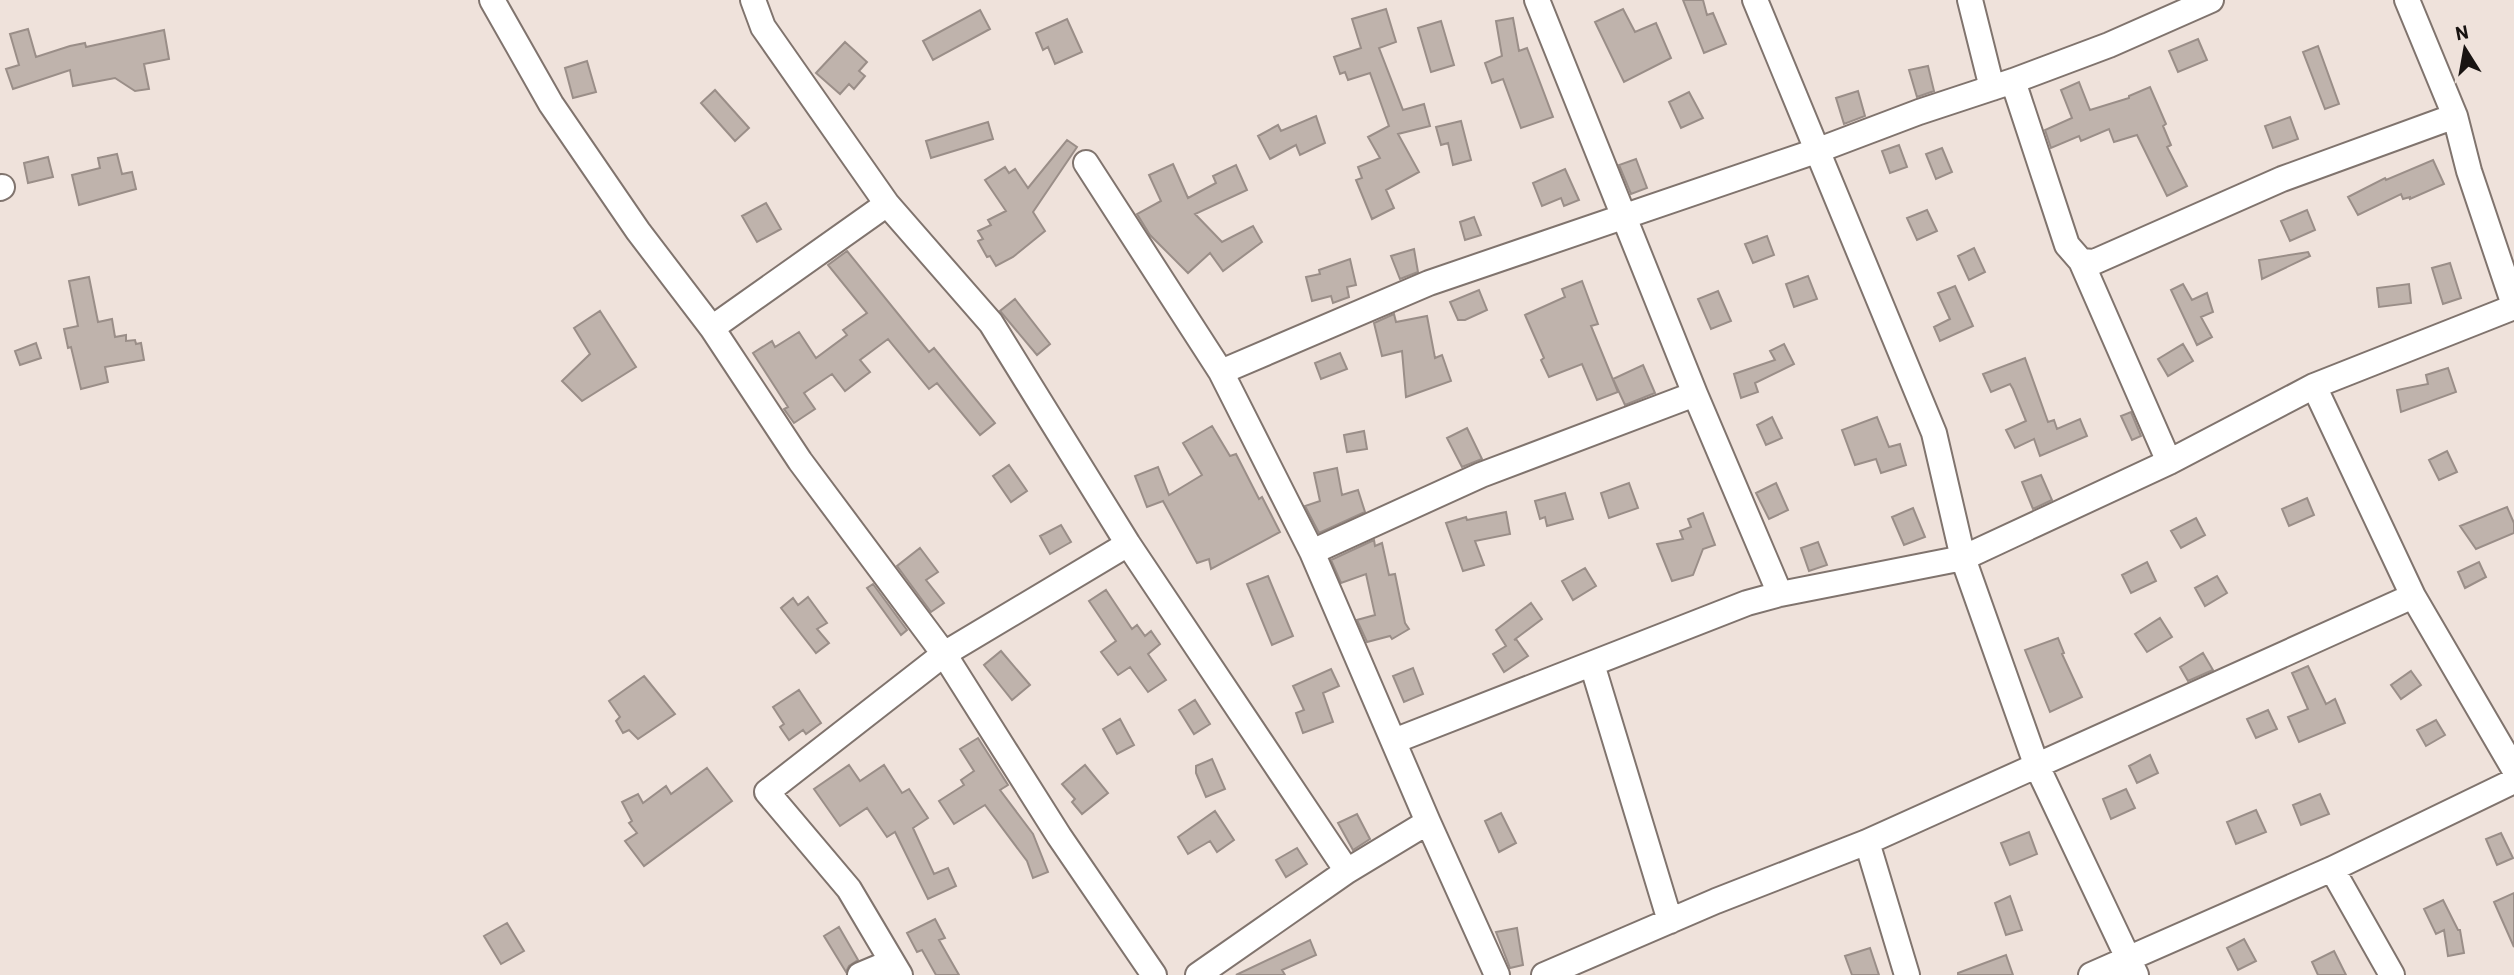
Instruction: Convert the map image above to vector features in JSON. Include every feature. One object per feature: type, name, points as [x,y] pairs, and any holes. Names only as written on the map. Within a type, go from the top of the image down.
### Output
[{"type":"street","points":[[492,0],[551,104],[638,231],[712,328],[800,461],[944,654],[1059,836],[1154,975]]},
{"type":"street","points":[[753,0],[763,27],[887,204],[991,323],[1128,544],[1347,871]]},
{"type":"street","points":[[1537,0],[1695,394],[1780,594]]},
{"type":"street","points":[[1755,0],[1934,433],[1963,558],[2036,764],[2132,967]]},
{"type":"street","points":[[1970,0],[2067,245],[2081,261],[2169,462]]},
{"type":"street","points":[[1221,372],[1429,284],[2002,85],[2109,45],[2211,0]]},
{"type":"street","points":[[1394,740],[1747,603],[1963,558],[2169,462],[2314,386],[2512,293],[2469,171],[2455,116],[2407,0]]},
{"type":"street","points":[[2081,261],[2094,262],[2281,179],[2455,116]]},
{"type":"street","points":[[1086,163],[1221,372],[1312,552],[1497,975]]},
{"type":"street","points":[[712,328],[887,204]]},
{"type":"street","points":[[2314,386],[2413,596],[2514,769]]},
{"type":"street","points":[[1312,552],[1481,475],[1695,394]]},
{"type":"street","points":[[860,975],[895,968],[849,889],[767,792],[944,654],[1128,544]]},
{"type":"street","points":[[1544,975],[1867,842],[2413,596]]},
{"type":"street","points":[[1592,664],[1670,921]]},
{"type":"street","points":[[2091,975],[2132,967],[2514,781]]},
{"type":"street","points":[[1198,975],[1347,871],[1428,822]]},
{"type":"street","points":[[1867,842],[1907,975]]},
{"type":"street","points":[[2332,869],[2392,975]]},
{"type":"building","points":[[1683,0],[1703,0],[1707,15],[1713,13],[1726,44],[1704,53]]},
{"type":"building","points":[[1386,9],[1396,42],[1379,48],[1403,110],[1424,104],[1430,126],[1398,134],[1419,172],[1386,190],[1394,208],[1372,219],[1356,180],[1362,178],[1358,167],[1380,158],[1368,137],[1389,126],[1370,73],[1348,80],[1345,72],[1340,74],[1334,57],[1361,48],[1352,19]]},
{"type":"building","points":[[1623,9],[1635,32],[1656,23],[1671,58],[1624,82],[1595,22]]},
{"type":"building","points":[[980,10],[990,29],[933,60],[923,41]]},
{"type":"building","points":[[1513,18],[1519,51],[1527,48],[1553,117],[1521,128],[1503,79],[1492,83],[1485,63],[1502,56],[1496,21]]},
{"type":"building","points":[[1067,19],[1082,52],[1055,64],[1048,47],[1043,50],[1036,33]]},
{"type":"building","points":[[1441,21],[1454,65],[1431,72],[1418,28]]},
{"type":"building","points":[[28,29],[36,57],[70,46],[85,43],[86,47],[164,30],[169,59],[144,64],[149,89],[135,91],[115,78],[73,86],[70,70],[13,89],[6,69],[19,65],[10,34]]},
{"type":"building","points":[[2198,39],[2207,60],[2178,72],[2169,51]]},
{"type":"building","points":[[845,42],[867,62],[859,71],[865,76],[854,89],[849,84],[840,94],[816,73]]},
{"type":"building","points":[[2318,46],[2339,104],[2325,109],[2303,52]]},
{"type":"building","points":[[587,61],[596,92],[573,98],[565,68]]},
{"type":"building","points":[[1928,66],[1934,91],[1917,97],[1909,70]]},
{"type":"building","points":[[2079,82],[2090,110],[2129,98],[2150,87],[2166,124],[2163,126],[2171,145],[2167,147],[2187,186],[2167,196],[2137,135],[2114,142],[2109,129],[2081,141],[2079,136],[2051,148],[2045,130],[2072,118],[2061,90]]},
{"type":"building","points":[[715,90],[749,128],[735,141],[701,103]]},
{"type":"building","points":[[1858,91],[1865,116],[1844,124],[1836,98]]},
{"type":"building","points":[[1689,92],[1703,118],[1681,128],[1669,102]]},
{"type":"building","points":[[1316,116],[1325,143],[1300,155],[1296,145],[1270,159],[1258,136],[1278,125],[1281,131]]},
{"type":"building","points":[[2290,117],[2298,139],[2273,148],[2265,126]]},
{"type":"building","points":[[1461,121],[1471,160],[1453,165],[1448,143],[1441,145],[1436,127]]},
{"type":"building","points":[[988,122],[993,139],[931,158],[926,141]]},
{"type":"building","points":[[1067,140],[1077,147],[1033,212],[1045,231],[1013,257],[996,266],[978,241],[983,239],[978,231],[991,225],[988,220],[1006,211],[985,180],[1005,167],[1009,173],[1015,169],[1028,188]]},
{"type":"building","points":[[1899,145],[1907,167],[1890,173],[1882,151]]},
{"type":"building","points":[[1942,148],[1952,172],[1936,179],[1926,154]]},
{"type":"building","points":[[117,154],[122,174],[132,172],[136,189],[79,205],[72,175],[100,168],[98,158]]},
{"type":"building","points":[[48,157],[53,177],[28,183],[24,163]]},
{"type":"building","points":[[1636,159],[1647,188],[1631,194],[1619,165]]},
{"type":"building","points":[[2433,160],[2444,184],[2410,199],[2403,199],[2401,194],[2358,215],[2348,197],[2385,178],[2386,180]]},
{"type":"building","points":[[1173,164],[1188,198],[1216,183],[1213,176],[1236,165],[1247,190],[1195,214],[1222,242],[1253,226],[1262,242],[1223,271],[1210,253],[1188,273],[1150,235],[1137,214],[1161,201],[1149,175]]},
{"type":"building","points":[[1565,169],[1579,200],[1564,206],[1561,198],[1542,206],[1533,183]]},
{"type":"building","points":[[766,203],[781,229],[757,242],[742,216]]},
{"type":"building","points":[[1927,210],[1937,231],[1917,240],[1907,218]]},
{"type":"building","points":[[2307,210],[2315,230],[2290,241],[2281,221]]},
{"type":"building","points":[[1474,217],[1481,235],[1465,240],[1460,222]]},
{"type":"building","points":[[1767,236],[1774,255],[1753,263],[1745,244]]},
{"type":"building","points":[[1974,248],[1985,272],[1969,280],[1958,256]]},
{"type":"building","points":[[1414,249],[1418,272],[1400,279],[1391,256]]},
{"type":"building","points":[[847,251],[929,352],[934,348],[995,423],[980,435],[937,383],[929,389],[888,339],[860,360],[870,372],[845,391],[832,374],[804,393],[815,409],[794,423],[784,409],[788,407],[753,353],[772,341],[775,347],[799,332],[816,358],[847,335],[843,330],[867,313],[828,265]]},
{"type":"building","points":[[2308,252],[2310,256],[2262,279],[2259,260]]},
{"type":"building","points":[[1350,259],[1356,285],[1347,287],[1349,297],[1333,303],[1331,296],[1312,301],[1306,277],[1320,274],[1319,270]]},
{"type":"building","points":[[2450,263],[2461,298],[2443,304],[2432,268]]},
{"type":"building","points":[[1808,276],[1817,299],[1794,307],[1786,284]]},
{"type":"building","points":[[89,277],[98,322],[112,319],[115,337],[126,335],[126,341],[135,340],[136,344],[141,343],[144,360],[105,367],[108,382],[81,389],[64,329],[78,326],[69,281]]},
{"type":"building","points":[[1582,281],[1598,324],[1591,326],[1618,392],[1597,400],[1582,364],[1549,377],[1541,360],[1544,358],[1525,315],[1565,297],[1562,289]]},
{"type":"building","points":[[2183,284],[2192,300],[2207,293],[2213,312],[2201,317],[2212,337],[2197,345],[2171,290]]},
{"type":"building","points":[[2409,284],[2411,303],[2379,307],[2377,288]]},
{"type":"building","points":[[1955,286],[1973,326],[1940,341],[1934,327],[1950,319],[1938,293]]},
{"type":"building","points":[[1479,290],[1487,310],[1465,320],[1458,320],[1450,302]]},
{"type":"building","points":[[1718,291],[1731,321],[1711,329],[1698,299]]},
{"type":"building","points":[[1015,299],[1050,344],[1037,355],[1000,311]]},
{"type":"building","points":[[600,311],[636,367],[582,401],[562,381],[590,354],[574,328]]},
{"type":"building","points":[[1394,314],[1396,322],[1427,316],[1435,358],[1442,355],[1451,381],[1406,397],[1402,351],[1382,356],[1374,323]]},
{"type":"building","points":[[36,343],[41,358],[20,365],[15,351]]},
{"type":"building","points":[[1784,344],[1794,364],[1755,383],[1758,392],[1741,398],[1734,374],[1775,360],[1770,351]]},
{"type":"building","points":[[2183,344],[2193,361],[2168,376],[2158,359]]},
{"type":"building","points":[[1340,353],[1347,369],[1321,379],[1315,363]]},
{"type":"building","points":[[2025,358],[2048,422],[2054,420],[2057,429],[2080,419],[2087,436],[2040,456],[2034,439],[2015,448],[2006,430],[2026,421],[2013,389],[2010,384],[1991,392],[1983,374]]},
{"type":"building","points":[[1643,365],[1655,393],[1625,405],[1613,379]]},
{"type":"building","points":[[2448,368],[2456,392],[2401,412],[2397,390],[2428,384],[2426,375]]},
{"type":"building","points":[[2131,412],[2141,436],[2132,440],[2121,416]]},
{"type":"building","points":[[1772,417],[1782,438],[1766,445],[1757,425]]},
{"type":"building","points":[[1877,417],[1889,447],[1900,444],[1906,465],[1881,473],[1876,459],[1855,465],[1842,430]]},
{"type":"building","points":[[1212,426],[1230,456],[1236,454],[1280,532],[1211,569],[1209,559],[1197,563],[1163,501],[1147,507],[1135,476],[1158,467],[1169,495],[1202,475],[1183,443]]},
{"type":"building","points":[[1467,428],[1482,459],[1462,467],[1447,438]]},
{"type":"building","points":[[1364,431],[1367,449],[1347,452],[1344,435]]},
{"type":"building","points":[[2447,451],[2457,472],[2439,480],[2429,460]]},
{"type":"building","points":[[1009,465],[1027,491],[1011,502],[993,476]]},
{"type":"building","points":[[1337,468],[1342,495],[1358,490],[1365,512],[1319,533],[1305,506],[1320,501],[1314,473]]},
{"type":"building","points":[[2041,475],[2052,500],[2033,509],[2022,482]]},
{"type":"building","points":[[1629,483],[1638,508],[1609,518],[1601,493]]},
{"type":"building","points":[[1776,483],[1788,510],[1769,519],[1756,493]]},
{"type":"building","points":[[1565,493],[1573,519],[1547,526],[1545,517],[1540,519],[1535,501]]},
{"type":"building","points":[[2307,498],[2314,515],[2289,526],[2282,509]]},
{"type":"building","points":[[2507,507],[2514,523],[2514,533],[2476,549],[2460,526]]},
{"type":"building","points":[[1913,508],[1925,537],[1904,545],[1892,517]]},
{"type":"building","points":[[1506,512],[1510,534],[1475,541],[1484,565],[1463,571],[1446,523],[1466,517],[1467,520]]},
{"type":"building","points":[[1703,513],[1715,545],[1703,549],[1693,575],[1672,581],[1657,544],[1683,539],[1680,531],[1691,527],[1688,519]]},
{"type":"building","points":[[2196,518],[2205,535],[2181,548],[2171,531]]},
{"type":"building","points":[[1061,525],[1071,542],[1050,554],[1040,536]]},
{"type":"building","points":[[1374,540],[1375,546],[1382,543],[1389,575],[1395,574],[1405,623],[1409,629],[1392,639],[1390,636],[1367,642],[1357,620],[1375,615],[1366,574],[1341,583],[1331,560]]},
{"type":"building","points":[[1818,542],[1827,565],[1809,571],[1801,548]]},
{"type":"building","points":[[920,548],[938,572],[926,580],[944,603],[931,612],[897,566]]},
{"type":"building","points":[[2147,562],[2156,581],[2131,593],[2122,575]]},
{"type":"building","points":[[2479,562],[2486,577],[2465,588],[2458,572]]},
{"type":"building","points":[[1585,568],[1596,586],[1573,600],[1562,581]]},
{"type":"building","points":[[1268,576],[1293,636],[1272,645],[1247,584]]},
{"type":"building","points":[[2217,576],[2227,593],[2205,606],[2195,588]]},
{"type":"building","points":[[873,584],[907,630],[901,635],[867,588]]},
{"type":"building","points":[[1106,590],[1132,629],[1137,625],[1145,636],[1151,631],[1160,644],[1148,654],[1166,680],[1148,692],[1130,667],[1118,675],[1101,652],[1116,641],[1089,601]]},
{"type":"building","points":[[808,597],[827,623],[817,629],[829,643],[816,653],[781,608],[793,598],[798,605]]},
{"type":"building","points":[[1531,603],[1542,619],[1514,640],[1516,639],[1528,656],[1504,672],[1493,654],[1506,646],[1496,630]]},
{"type":"building","points":[[2160,618],[2172,637],[2147,652],[2135,634]]},
{"type":"building","points":[[2058,638],[2064,653],[2062,654],[2082,697],[2050,712],[2025,650]]},
{"type":"building","points":[[1001,651],[1030,685],[1012,700],[984,665]]},
{"type":"building","points":[[2203,653],[2213,670],[2188,681],[2180,667]]},
{"type":"building","points":[[2308,666],[2326,704],[2335,699],[2345,723],[2299,742],[2288,717],[2308,709],[2292,673]]},
{"type":"building","points":[[1413,668],[1423,694],[1404,702],[1393,676]]},
{"type":"building","points":[[1331,669],[1339,686],[1323,693],[1333,722],[1303,733],[1296,713],[1304,710],[1293,686]]},
{"type":"building","points":[[2411,671],[2421,685],[2401,699],[2391,685]]},
{"type":"building","points":[[644,676],[675,714],[638,739],[629,730],[623,733],[616,721],[620,717],[609,701]]},
{"type":"building","points":[[799,690],[821,723],[806,734],[803,730],[789,740],[780,727],[784,724],[773,707]]},
{"type":"building","points":[[1195,700],[1210,724],[1194,734],[1179,710]]},
{"type":"building","points":[[2268,710],[2277,729],[2256,738],[2247,719]]},
{"type":"building","points":[[1120,719],[1134,745],[1117,754],[1103,729]]},
{"type":"building","points":[[2436,720],[2445,735],[2426,746],[2417,730]]},
{"type":"building","points":[[978,738],[1008,785],[1000,790],[1033,834],[1048,872],[1033,878],[1027,861],[985,805],[954,824],[939,801],[964,785],[961,780],[974,771],[960,749]]},
{"type":"building","points":[[2150,755],[2158,773],[2137,783],[2129,766]]},
{"type":"building","points":[[1212,759],[1225,789],[1206,797],[1196,773],[1196,766]]},
{"type":"building","points":[[849,765],[860,781],[884,765],[902,793],[909,789],[928,818],[913,828],[934,874],[948,868],[956,886],[928,899],[895,832],[887,837],[867,808],[840,826],[814,789]]},
{"type":"building","points":[[1085,765],[1108,793],[1082,814],[1072,802],[1075,799],[1062,784]]},
{"type":"building","points":[[707,768],[732,801],[644,866],[625,841],[637,833],[629,823],[632,821],[622,802],[638,794],[643,803],[666,786],[671,794]]},
{"type":"building","points":[[2126,789],[2135,808],[2111,819],[2103,799]]},
{"type":"building","points":[[2320,794],[2329,814],[2301,825],[2293,805]]},
{"type":"building","points":[[2256,810],[2266,832],[2236,844],[2227,822]]},
{"type":"building","points":[[1215,811],[1234,840],[1217,852],[1210,841],[1188,854],[1178,837]]},
{"type":"building","points":[[1501,813],[1516,843],[1499,852],[1485,821]]},
{"type":"building","points":[[1357,814],[1370,839],[1353,850],[1338,823]]},
{"type":"building","points":[[2029,832],[2037,854],[2010,865],[2001,843]]},
{"type":"building","points":[[2501,833],[2513,858],[2497,865],[2486,839]]},
{"type":"building","points":[[1297,848],[1307,864],[1286,877],[1276,860]]},
{"type":"building","points":[[2514,893],[2514,947],[2494,902]]},
{"type":"building","points":[[2010,896],[2022,930],[2006,935],[1995,903]]},
{"type":"building","points":[[2443,900],[2460,930],[2464,953],[2448,956],[2444,930],[2436,934],[2424,909]]},
{"type":"building","points":[[935,919],[945,938],[939,940],[959,975],[936,975],[922,950],[917,952],[907,933]]},
{"type":"building","points":[[507,923],[524,951],[501,964],[484,936]]},
{"type":"building","points":[[839,927],[858,960],[849,966],[846,972],[824,936]]},
{"type":"building","points":[[1517,928],[1523,965],[1510,968],[1496,932]]},
{"type":"building","points":[[2244,939],[2256,961],[2238,970],[2227,948]]},
{"type":"building","points":[[1310,940],[1316,955],[1282,970],[1285,975],[1236,975]]},
{"type":"building","points":[[1870,948],[1879,975],[1852,975],[1845,956]]},
{"type":"building","points":[[2334,951],[2346,975],[2318,975],[2312,962]]},
{"type":"building","points":[[2006,955],[2013,975],[1958,975],[1958,973]]}]
